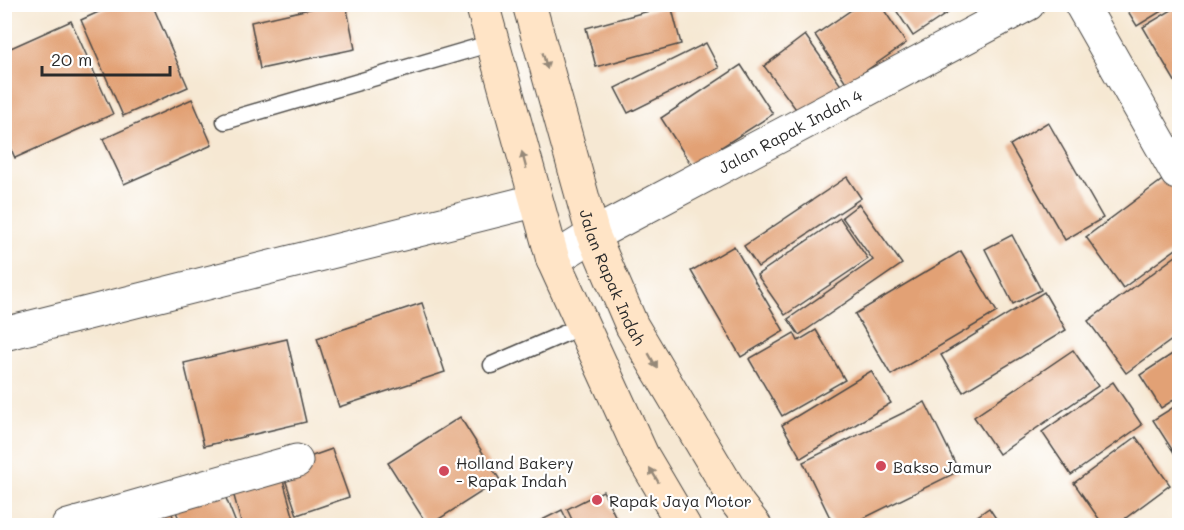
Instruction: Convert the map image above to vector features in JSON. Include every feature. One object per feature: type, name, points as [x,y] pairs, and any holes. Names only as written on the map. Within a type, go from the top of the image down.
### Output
[{"type":"main road","points":[[482,4],[534,201],[553,260],[642,455],[684,525]]},
{"type":"main road","name":"Jalan Rapak Indah","points":[[529,4],[593,235],[632,326],[738,504],[755,525]]},
{"type":"street","name":"Jalan Rapak Indah 4","points":[[553,260],[593,235],[987,14],[1029,4]]},
{"type":"street","points":[[1081,4],[1177,173]]},
{"type":"street","points":[[4,334],[534,201]]},
{"type":"street","points":[[68,525],[296,461]]},
{"type":"lane","points":[[225,121],[492,43]]},
{"type":"lane","points":[[492,365],[582,326]]},
{"type":"building","points":[[116,4],[152,4],[188,87],[123,116],[81,20]]},
{"type":"building","points":[[332,4],[346,4],[355,49],[260,69],[251,22]]},
{"type":"building","points":[[860,4],[880,4],[906,43],[847,84],[815,35]]},
{"type":"building","points":[[892,4],[961,4],[913,36]]},
{"type":"building","points":[[1132,4],[1173,4],[1137,26],[1126,8]]},
{"type":"building","points":[[671,5],[681,44],[596,67],[586,28]]},
{"type":"building","points":[[1180,5],[1180,90],[1143,27]]},
{"type":"building","points":[[71,21],[113,114],[15,158],[4,133],[4,51]]},
{"type":"building","points":[[805,35],[845,91],[804,120],[764,66]]},
{"type":"building","points":[[706,43],[719,68],[628,113],[615,88]]},
{"type":"building","points":[[741,65],[773,114],[692,166],[661,118]]},
{"type":"building","points":[[192,99],[212,145],[124,184],[103,139]]},
{"type":"building","points":[[1048,122],[1103,218],[1065,240],[1010,145]]},
{"type":"building","points":[[847,177],[861,198],[758,267],[744,246]]},
{"type":"building","points":[[1165,178],[1180,198],[1180,246],[1123,288],[1086,237]]},
{"type":"building","points":[[859,204],[902,264],[799,335],[788,319],[873,260],[842,217]]},
{"type":"building","points":[[840,218],[868,259],[785,315],[757,275]]},
{"type":"building","points":[[1012,235],[1041,290],[1013,304],[985,249]]},
{"type":"building","points":[[734,246],[784,331],[741,357],[691,271]]},
{"type":"building","points":[[961,251],[997,312],[891,375],[855,314]]},
{"type":"building","points":[[1180,253],[1180,334],[1126,373],[1088,321]]},
{"type":"building","points":[[1044,292],[1066,330],[963,392],[941,355]]},
{"type":"building","points":[[422,303],[445,372],[339,407],[317,338]]},
{"type":"building","points":[[816,330],[845,380],[782,416],[749,359],[794,333],[798,341]]},
{"type":"building","points":[[287,339],[306,422],[204,446],[184,363]]},
{"type":"building","points":[[1180,349],[1180,396],[1161,408],[1140,375]]},
{"type":"building","points":[[1073,350],[1098,386],[999,454],[974,417]]},
{"type":"building","points":[[871,371],[891,403],[801,458],[782,425]]},
{"type":"building","points":[[1113,382],[1142,425],[1071,475],[1042,432]]},
{"type":"building","name":"Bakso Jamur","points":[[925,402],[959,471],[848,526],[834,526],[803,462]]},
{"type":"building","points":[[1180,403],[1180,462],[1153,420]]},
{"type":"building","name":"Holland Bakery - Rapak Indah","points":[[460,417],[500,480],[428,526],[388,463]]},
{"type":"building","points":[[1136,437],[1170,485],[1115,526],[1104,526],[1074,483]]},
{"type":"building","points":[[332,449],[349,497],[297,515],[281,467]]},
{"type":"building","points":[[279,466],[296,526],[242,526],[230,481]]},
{"type":"building","points":[[222,488],[237,526],[182,526],[174,507]]},
{"type":"building","name":"Rapak Jaya Motor","points":[[603,491],[620,526],[575,526],[567,509]]},
{"type":"building","points":[[168,501],[176,526],[118,526]]},
{"type":"building","points":[[989,508],[1001,526],[963,526]]},
{"type":"building","points":[[562,510],[570,526],[530,526]]},
{"type":"place","name":"Bakso Jamur","points":[[881,466]]},
{"type":"place","name":"Holland Bakery - Rapak Indah","points":[[444,471]]},
{"type":"place","name":"Rapak Jaya Motor","points":[[597,500]]}]
